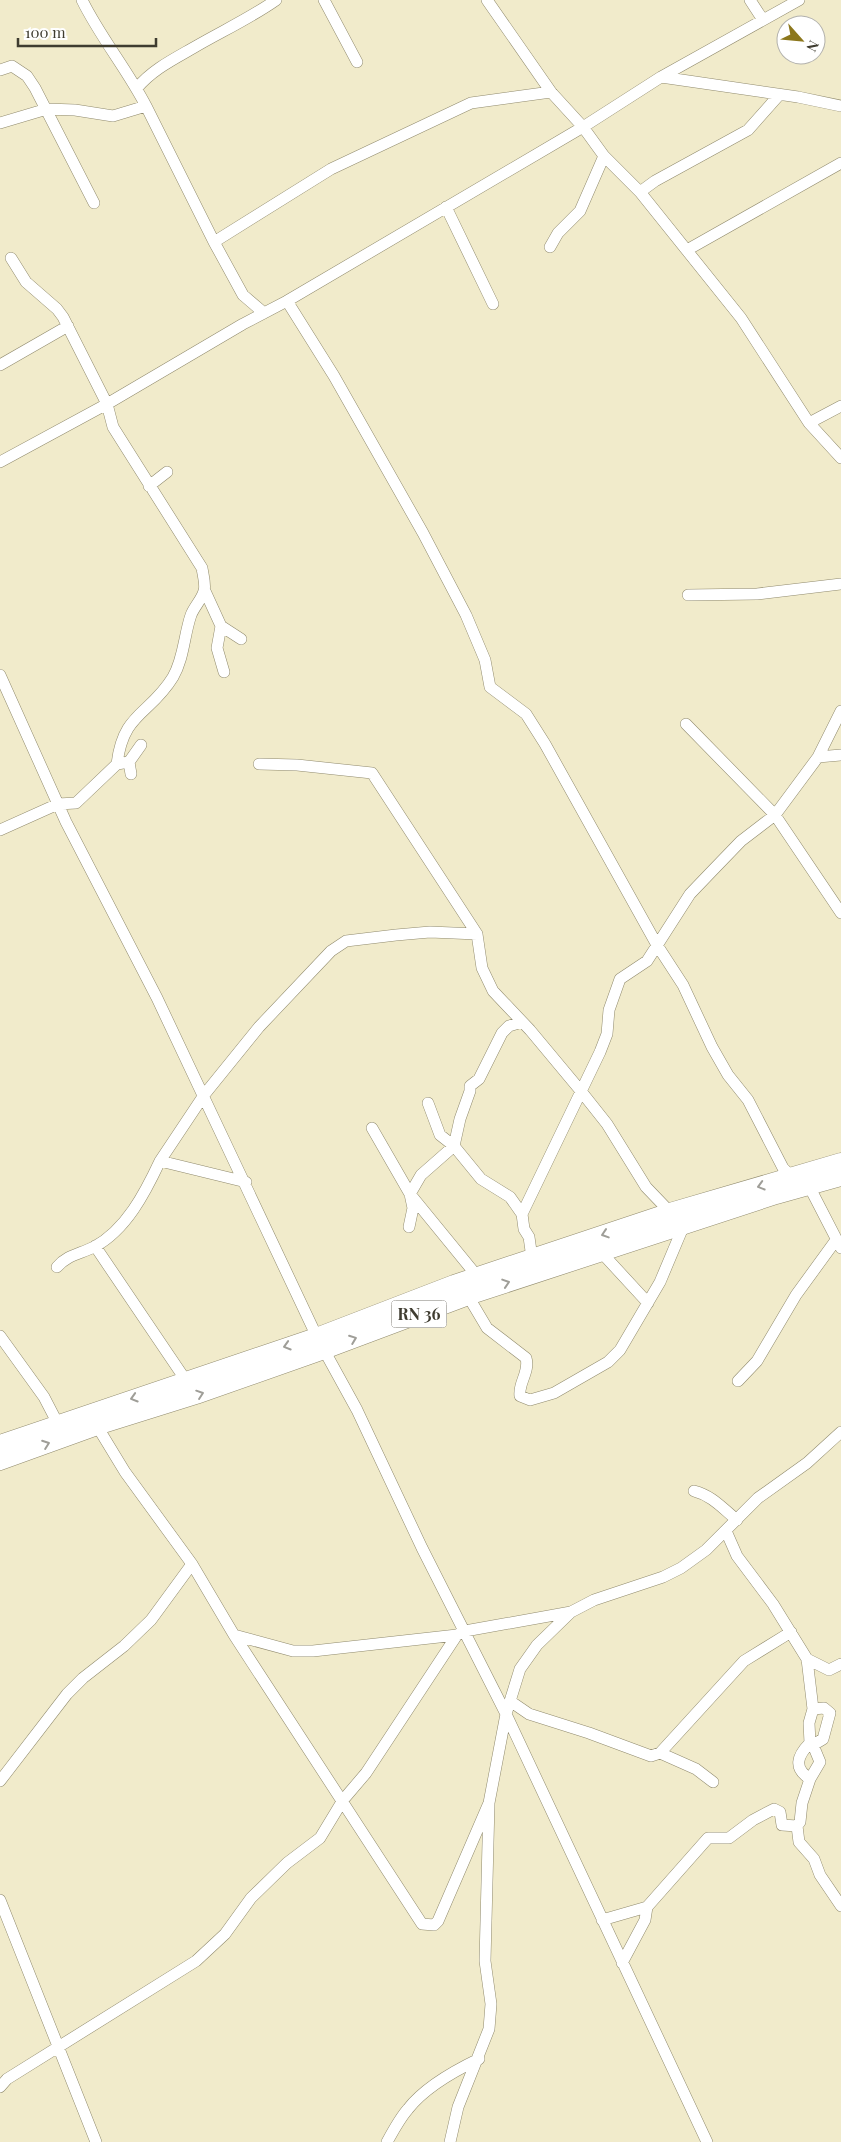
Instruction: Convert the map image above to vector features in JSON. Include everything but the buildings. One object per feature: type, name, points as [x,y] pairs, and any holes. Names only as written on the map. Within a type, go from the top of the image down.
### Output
[{"type":"main road","name":"RN 36","points":[[0,1460],[196,1395],[477,1276],[670,1212],[841,1162]]},
{"type":"main road","name":"RN 36","points":[[0,1444],[187,1382],[320,1343],[684,1225],[841,1177]]},
{"type":"street","points":[[82,0],[92,20],[137,88],[214,242],[244,295],[264,313]]},
{"type":"street","points":[[137,88],[146,77],[165,64],[214,34],[245,20],[276,0]]},
{"type":"street","points":[[324,0],[357,62]]},
{"type":"street","points":[[487,0],[551,92],[583,127],[604,156],[640,192],[741,318],[809,423],[841,458]]},
{"type":"street","points":[[750,0],[762,20]]},
{"type":"street","points":[[0,462],[107,404],[287,301],[583,127],[661,77],[799,0]]},
{"type":"street","points":[[0,70],[12,66],[27,76],[47,110],[94,203]]},
{"type":"street","points":[[661,77],[779,94],[841,106]]},
{"type":"street","points":[[214,242],[331,169],[471,103],[551,92]]},
{"type":"street","points":[[640,192],[655,180],[748,130],[779,94]]},
{"type":"street","points":[[0,123],[47,110],[75,110],[113,116],[146,106]]},
{"type":"street","points":[[550,247],[558,233],[580,211],[604,156]]},
{"type":"street","points":[[687,250],[841,163]]},
{"type":"street","points":[[446,207],[493,304]]},
{"type":"street","points":[[11,258],[26,282],[57,309],[68,326],[107,404],[113,427],[202,568],[204,591],[220,626],[241,640]]},
{"type":"street","points":[[287,301],[334,376],[428,541],[466,615],[485,660],[490,688],[526,714],[657,946],[683,985],[728,1075],[748,1100],[783,1168],[792,1177]]},
{"type":"street","points":[[0,365],[68,326]]},
{"type":"street","points":[[809,423],[841,406]]},
{"type":"street","points":[[149,486],[167,472]]},
{"type":"street","points":[[688,595],[757,594],[841,584]]},
{"type":"street","points":[[0,830],[58,804],[76,803],[116,764],[124,733],[145,707],[157,698],[174,676],[183,652],[192,614],[204,591]]},
{"type":"street","points":[[220,626],[216,648],[224,672]]},
{"type":"street","points":[[0,675],[58,804],[204,1095],[320,1343],[357,1410],[461,1633],[506,1714],[707,2142]]},
{"type":"street","points":[[522,1214],[560,1138],[580,1090],[607,1034],[608,1017],[620,979],[647,961],[690,894],[741,842],[775,815],[818,757],[841,711]]},
{"type":"street","points":[[686,724],[775,815],[841,913]]},
{"type":"street","points":[[116,764],[130,768],[141,745]]},
{"type":"street","points":[[818,757],[841,755]]},
{"type":"street","points":[[259,764],[297,765],[372,773],[478,934],[482,968],[486,980],[503,1003],[522,1022],[607,1124],[646,1187],[670,1212]]},
{"type":"street","points":[[57,1267],[64,1259],[95,1246],[132,1212],[160,1162],[204,1095],[259,1027],[331,951],[346,941],[430,932],[478,934]]},
{"type":"street","points":[[409,1227],[413,1208],[410,1194],[421,1175],[454,1146],[470,1086],[479,1079],[502,1033],[509,1026],[522,1022]]},
{"type":"street","points":[[428,1103],[440,1135],[454,1146],[481,1179],[514,1200],[522,1214],[524,1229],[529,1237],[532,1258]]},
{"type":"street","points":[[372,1128],[410,1194],[477,1276]]},
{"type":"street","points":[[160,1162],[246,1182]]},
{"type":"street","points":[[738,1381],[757,1361],[796,1295],[838,1244],[809,1186]]},
{"type":"street","points":[[468,1296],[487,1328],[526,1358],[528,1366],[519,1390],[520,1396],[530,1400],[554,1393],[608,1362],[629,1337],[660,1282],[684,1225]]},
{"type":"street","points":[[95,1246],[187,1382]]},
{"type":"street","points":[[601,1252],[648,1303]]},
{"type":"street","points":[[1,1338],[44,1396],[58,1424]]},
{"type":"street","points":[[98,1426],[124,1472],[192,1564],[234,1635],[422,1924],[434,1926],[438,1921],[489,1803]]},
{"type":"street","points":[[234,1635],[293,1651],[461,1633],[571,1612],[594,1600],[663,1577],[681,1568],[706,1550],[758,1498],[806,1463],[841,1432]]},
{"type":"street","points":[[694,1491],[704,1493],[716,1501],[737,1520]]},
{"type":"street","points":[[726,1531],[737,1556],[791,1632],[807,1659],[813,1710],[809,1723],[812,1744],[820,1762],[810,1779],[802,1803],[798,1826],[799,1842],[814,1859],[820,1875],[841,1906]]},
{"type":"street","points":[[0,1782],[66,1694],[82,1678],[124,1646],[151,1620],[192,1564]]},
{"type":"street","points":[[450,2142],[458,2107],[488,2029],[491,2004],[484,1961],[489,1803],[506,1714],[520,1669],[537,1645],[571,1612]]},
{"type":"street","points":[[510,1701],[529,1714],[589,1733],[651,1756],[660,1753],[744,1661],[791,1632]]},
{"type":"street","points":[[0,2087],[7,2078],[196,1961],[213,1946],[225,1934],[251,1898],[287,1863],[320,1838],[343,1800],[366,1773],[461,1633]]},
{"type":"street","points":[[807,1659],[830,1670],[841,1664]]},
{"type":"street","points":[[810,1779],[801,1773],[798,1763],[800,1753],[823,1739],[830,1713],[824,1708],[813,1710]]},
{"type":"street","points":[[660,1753],[696,1770],[713,1782]]},
{"type":"street","points":[[622,1963],[645,1920],[647,1907],[708,1838],[729,1838],[746,1828],[753,1820],[774,1809],[780,1812],[782,1825],[798,1826]]},
{"type":"street","points":[[0,1900],[57,2048],[96,2142]]},
{"type":"street","points":[[602,1920],[632,1909],[647,1907]]},
{"type":"street","points":[[387,2142],[413,2104],[445,2078],[478,2059]]}]
